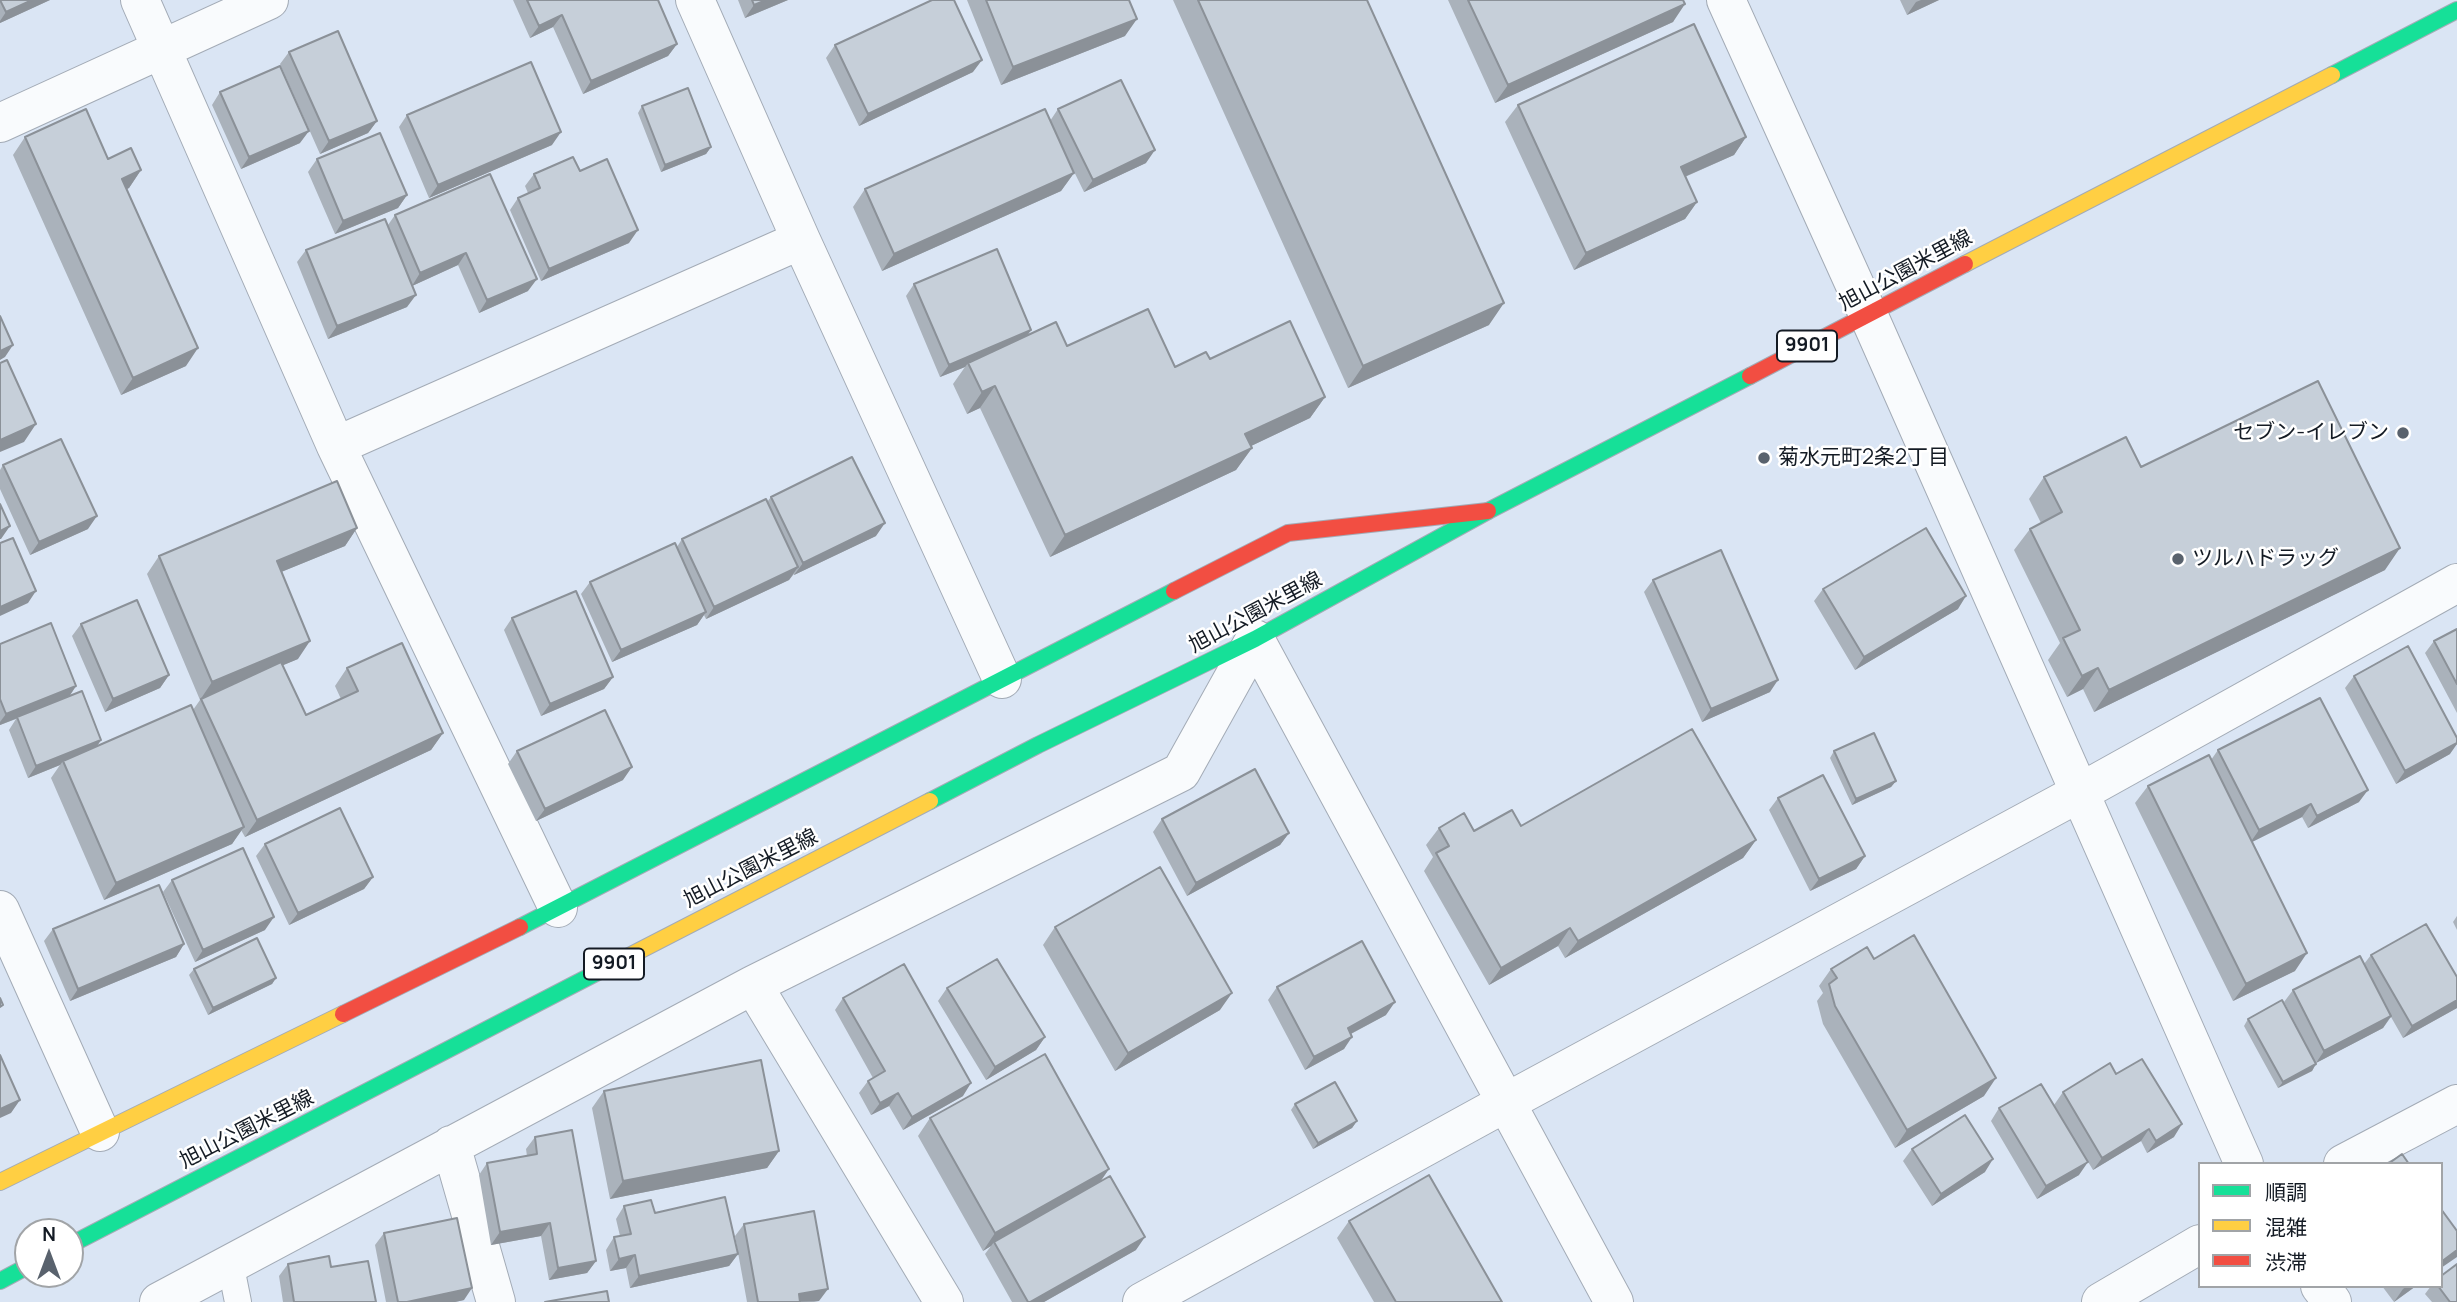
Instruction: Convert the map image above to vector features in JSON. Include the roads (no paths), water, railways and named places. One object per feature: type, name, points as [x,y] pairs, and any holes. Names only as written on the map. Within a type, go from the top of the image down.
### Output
[{"type":"main road","name":"旭山公園米里線","points":[[84,1238],[1038,745],[1255,639],[1488,511],[2457,10]]},
{"type":"main road","points":[[0,1182],[558,908],[1288,533],[1488,511]]},
{"type":"street","points":[[139,0],[336,446],[558,908]]},
{"type":"street","points":[[0,123],[269,0]]},
{"type":"street","points":[[695,0],[801,240],[1002,679]]},
{"type":"street","points":[[1726,0],[2243,1162]]},
{"type":"street","points":[[336,446],[801,240]]},
{"type":"street","points":[[1142,1302],[2080,793],[2457,583]]},
{"type":"street","points":[[159,1302],[753,985],[1181,772],[1255,639]]},
{"type":"street","points":[[1255,639],[1614,1302]]},
{"type":"street","points":[[0,910],[100,1132]]},
{"type":"street","points":[[753,985],[944,1302]]},
{"type":"street","points":[[2347,1162],[2457,1104]]},
{"type":"street","points":[[451,1145],[496,1302]]},
{"type":"street","points":[[2101,1302],[2198,1245]]},
{"type":"lane","points":[[230,1262],[238,1302]]},
{"type":"place","name":"セブン-イレブン","points":[[2403,433]]},
{"type":"place","name":"菊水元町2条2丁目","points":[[1764,458]]},
{"type":"place","name":"ツルハドラッグ","points":[[2178,559]]}]
